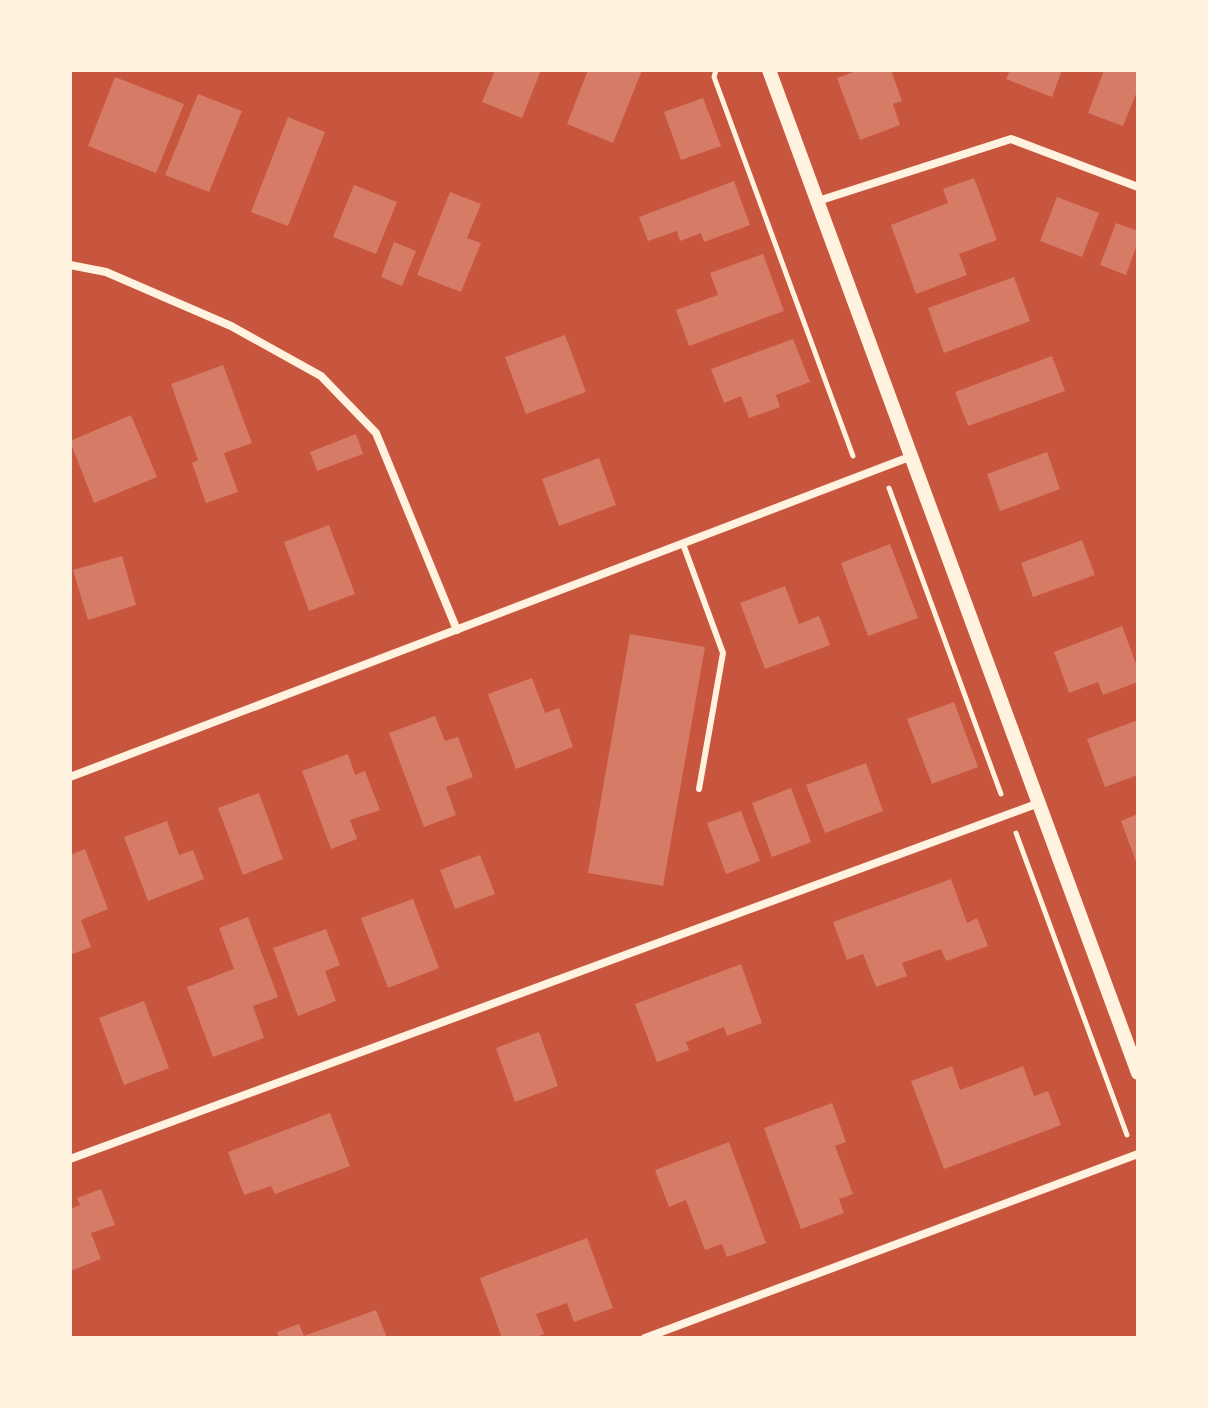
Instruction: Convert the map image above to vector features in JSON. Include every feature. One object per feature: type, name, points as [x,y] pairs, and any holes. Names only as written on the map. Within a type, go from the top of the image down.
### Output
[{"type":"street","points":[[769,70],[1138,1073]]},
{"type":"street","points":[[818,201],[1011,139],[1138,187]]},
{"type":"street","points":[[70,265],[106,272],[231,326],[321,376],[376,433],[457,630]]},
{"type":"street","points":[[70,777],[912,456]]},
{"type":"street","points":[[70,1159],[1039,803]]},
{"type":"street","points":[[645,1338],[1138,1154]]},
{"type":"lane","points":[[683,544],[723,653],[699,789]]},
{"type":"path","points":[[716,70],[714,77],[860,476]]},
{"type":"building","points":[[495,70],[541,70],[522,118],[482,102]]},
{"type":"building","points":[[588,70],[642,70],[613,143],[567,124]]},
{"type":"building","points":[[859,70],[891,70],[902,101],[893,104],[900,125],[860,140],[837,78]]},
{"type":"building","points":[[1010,70],[1062,70],[1052,97],[1006,79]]},
{"type":"building","points":[[1104,70],[1138,70],[1138,89],[1123,126],[1088,113]]},
{"type":"building","points":[[115,77],[184,104],[156,173],[88,146]]},
{"type":"building","points":[[198,94],[242,111],[209,192],[165,175]]},
{"type":"building","points":[[703,98],[721,146],[681,160],[664,112]]},
{"type":"building","points":[[288,117],[325,132],[288,226],[251,212]]},
{"type":"building","points":[[974,178],[997,240],[959,254],[967,275],[916,294],[891,225],[948,203],[943,189]]},
{"type":"building","points":[[734,181],[750,225],[704,242],[701,233],[680,241],[677,231],[648,241],[639,217]]},
{"type":"building","points":[[354,185],[397,202],[376,254],[333,237]]},
{"type":"building","points":[[450,192],[481,204],[467,238],[481,243],[461,292],[417,275]]},
{"type":"building","points":[[1057,197],[1099,213],[1082,257],[1040,241]]},
{"type":"building","points":[[1116,223],[1138,231],[1138,242],[1126,275],[1100,265]]},
{"type":"building","points":[[394,242],[416,251],[402,286],[381,277]]},
{"type":"building","points":[[763,254],[784,311],[689,346],[676,310],[718,295],[710,273]]},
{"type":"building","points":[[1014,277],[1030,321],[944,353],[928,308]]},
{"type":"building","points":[[565,335],[586,392],[526,414],[505,357]]},
{"type":"building","points":[[793,339],[810,382],[776,395],[780,407],[749,418],[741,396],[724,403],[711,369]]},
{"type":"building","points":[[1052,356],[1065,391],[968,426],[955,392]]},
{"type":"building","points":[[223,365],[252,443],[224,453],[238,492],[206,503],[192,463],[198,460],[171,384]]},
{"type":"building","points":[[131,415],[157,477],[94,503],[70,441]]},
{"type":"building","points":[[356,434],[363,454],[317,471],[310,452]]},
{"type":"building","points":[[1047,452],[1060,489],[1000,511],[987,474]]},
{"type":"building","points":[[599,458],[616,505],[559,526],[542,479]]},
{"type":"building","points":[[329,525],[355,594],[309,611],[284,542]]},
{"type":"building","points":[[1082,540],[1095,575],[1033,597],[1021,563]]},
{"type":"building","points":[[890,544],[918,618],[868,636],[841,563]]},
{"type":"building","points":[[122,556],[136,605],[88,620],[73,570]]},
{"type":"building","points":[[785,586],[799,624],[819,616],[830,645],[765,669],[740,603]]},
{"type":"building","points":[[1122,626],[1138,669],[1138,682],[1103,695],[1098,682],[1069,693],[1054,652]]},
{"type":"building","points":[[630,634],[705,647],[663,886],[588,873]]},
{"type":"building","points":[[532,678],[545,713],[559,708],[573,747],[516,769],[488,694]]},
{"type":"building","points":[[954,702],[978,767],[932,784],[907,719]]},
{"type":"building","points":[[435,716],[445,741],[458,737],[473,777],[446,787],[456,815],[424,827],[389,733]]},
{"type":"building","points":[[1138,720],[1138,775],[1105,787],[1087,739]]},
{"type":"building","points":[[348,754],[355,775],[365,771],[380,810],[350,820],[357,839],[331,849],[302,771]]},
{"type":"building","points":[[866,763],[883,811],[825,833],[806,785]]},
{"type":"building","points":[[791,788],[811,842],[772,857],[752,803]]},
{"type":"building","points":[[259,793],[283,859],[243,875],[218,808]]},
{"type":"building","points":[[741,811],[760,861],[726,874],[707,823]]},
{"type":"building","points":[[1138,814],[1138,867],[1121,821]]},
{"type":"building","points":[[167,821],[179,855],[193,850],[204,879],[148,901],[124,837]]},
{"type":"building","points":[[85,849],[108,909],[81,920],[91,947],[70,955],[70,855]]},
{"type":"building","points":[[480,855],[495,894],[455,909],[440,870]]},
{"type":"building","points":[[951,879],[967,923],[977,918],[988,946],[946,961],[941,949],[902,963],[907,976],[876,987],[863,954],[847,960],[833,922]]},
{"type":"building","points":[[413,899],[439,968],[388,988],[361,918]]},
{"type":"building","points":[[248,917],[278,997],[253,1006],[264,1038],[213,1057],[187,987],[234,969],[219,928]]},
{"type":"building","points":[[326,929],[340,965],[325,971],[336,1001],[298,1016],[273,948]]},
{"type":"building","points":[[741,964],[762,1023],[727,1036],[724,1027],[686,1042],[689,1050],[657,1062],[635,1004]]},
{"type":"building","points":[[144,1001],[169,1068],[124,1085],[99,1018]]},
{"type":"building","points":[[539,1032],[558,1086],[515,1102],[496,1048]]},
{"type":"building","points":[[952,1066],[960,1090],[1023,1066],[1034,1096],[1048,1091],[1061,1125],[944,1169],[911,1081]]},
{"type":"building","points":[[832,1103],[846,1142],[835,1146],[853,1194],[839,1199],[844,1213],[801,1229],[764,1128]]},
{"type":"building","points":[[330,1113],[350,1166],[275,1194],[271,1186],[244,1195],[228,1152]]},
{"type":"building","points":[[729,1142],[766,1243],[727,1257],[722,1244],[705,1250],[686,1200],[669,1207],[655,1170]]},
{"type":"building","points":[[101,1189],[115,1225],[91,1233],[101,1259],[70,1271],[70,1209],[80,1205],[77,1198]]},
{"type":"building","points":[[587,1238],[613,1308],[574,1322],[567,1303],[536,1314],[544,1334],[533,1338],[502,1338],[480,1278]]},
{"type":"building","points":[[376,1310],[387,1338],[279,1338],[277,1332],[299,1324],[304,1336]]}]
